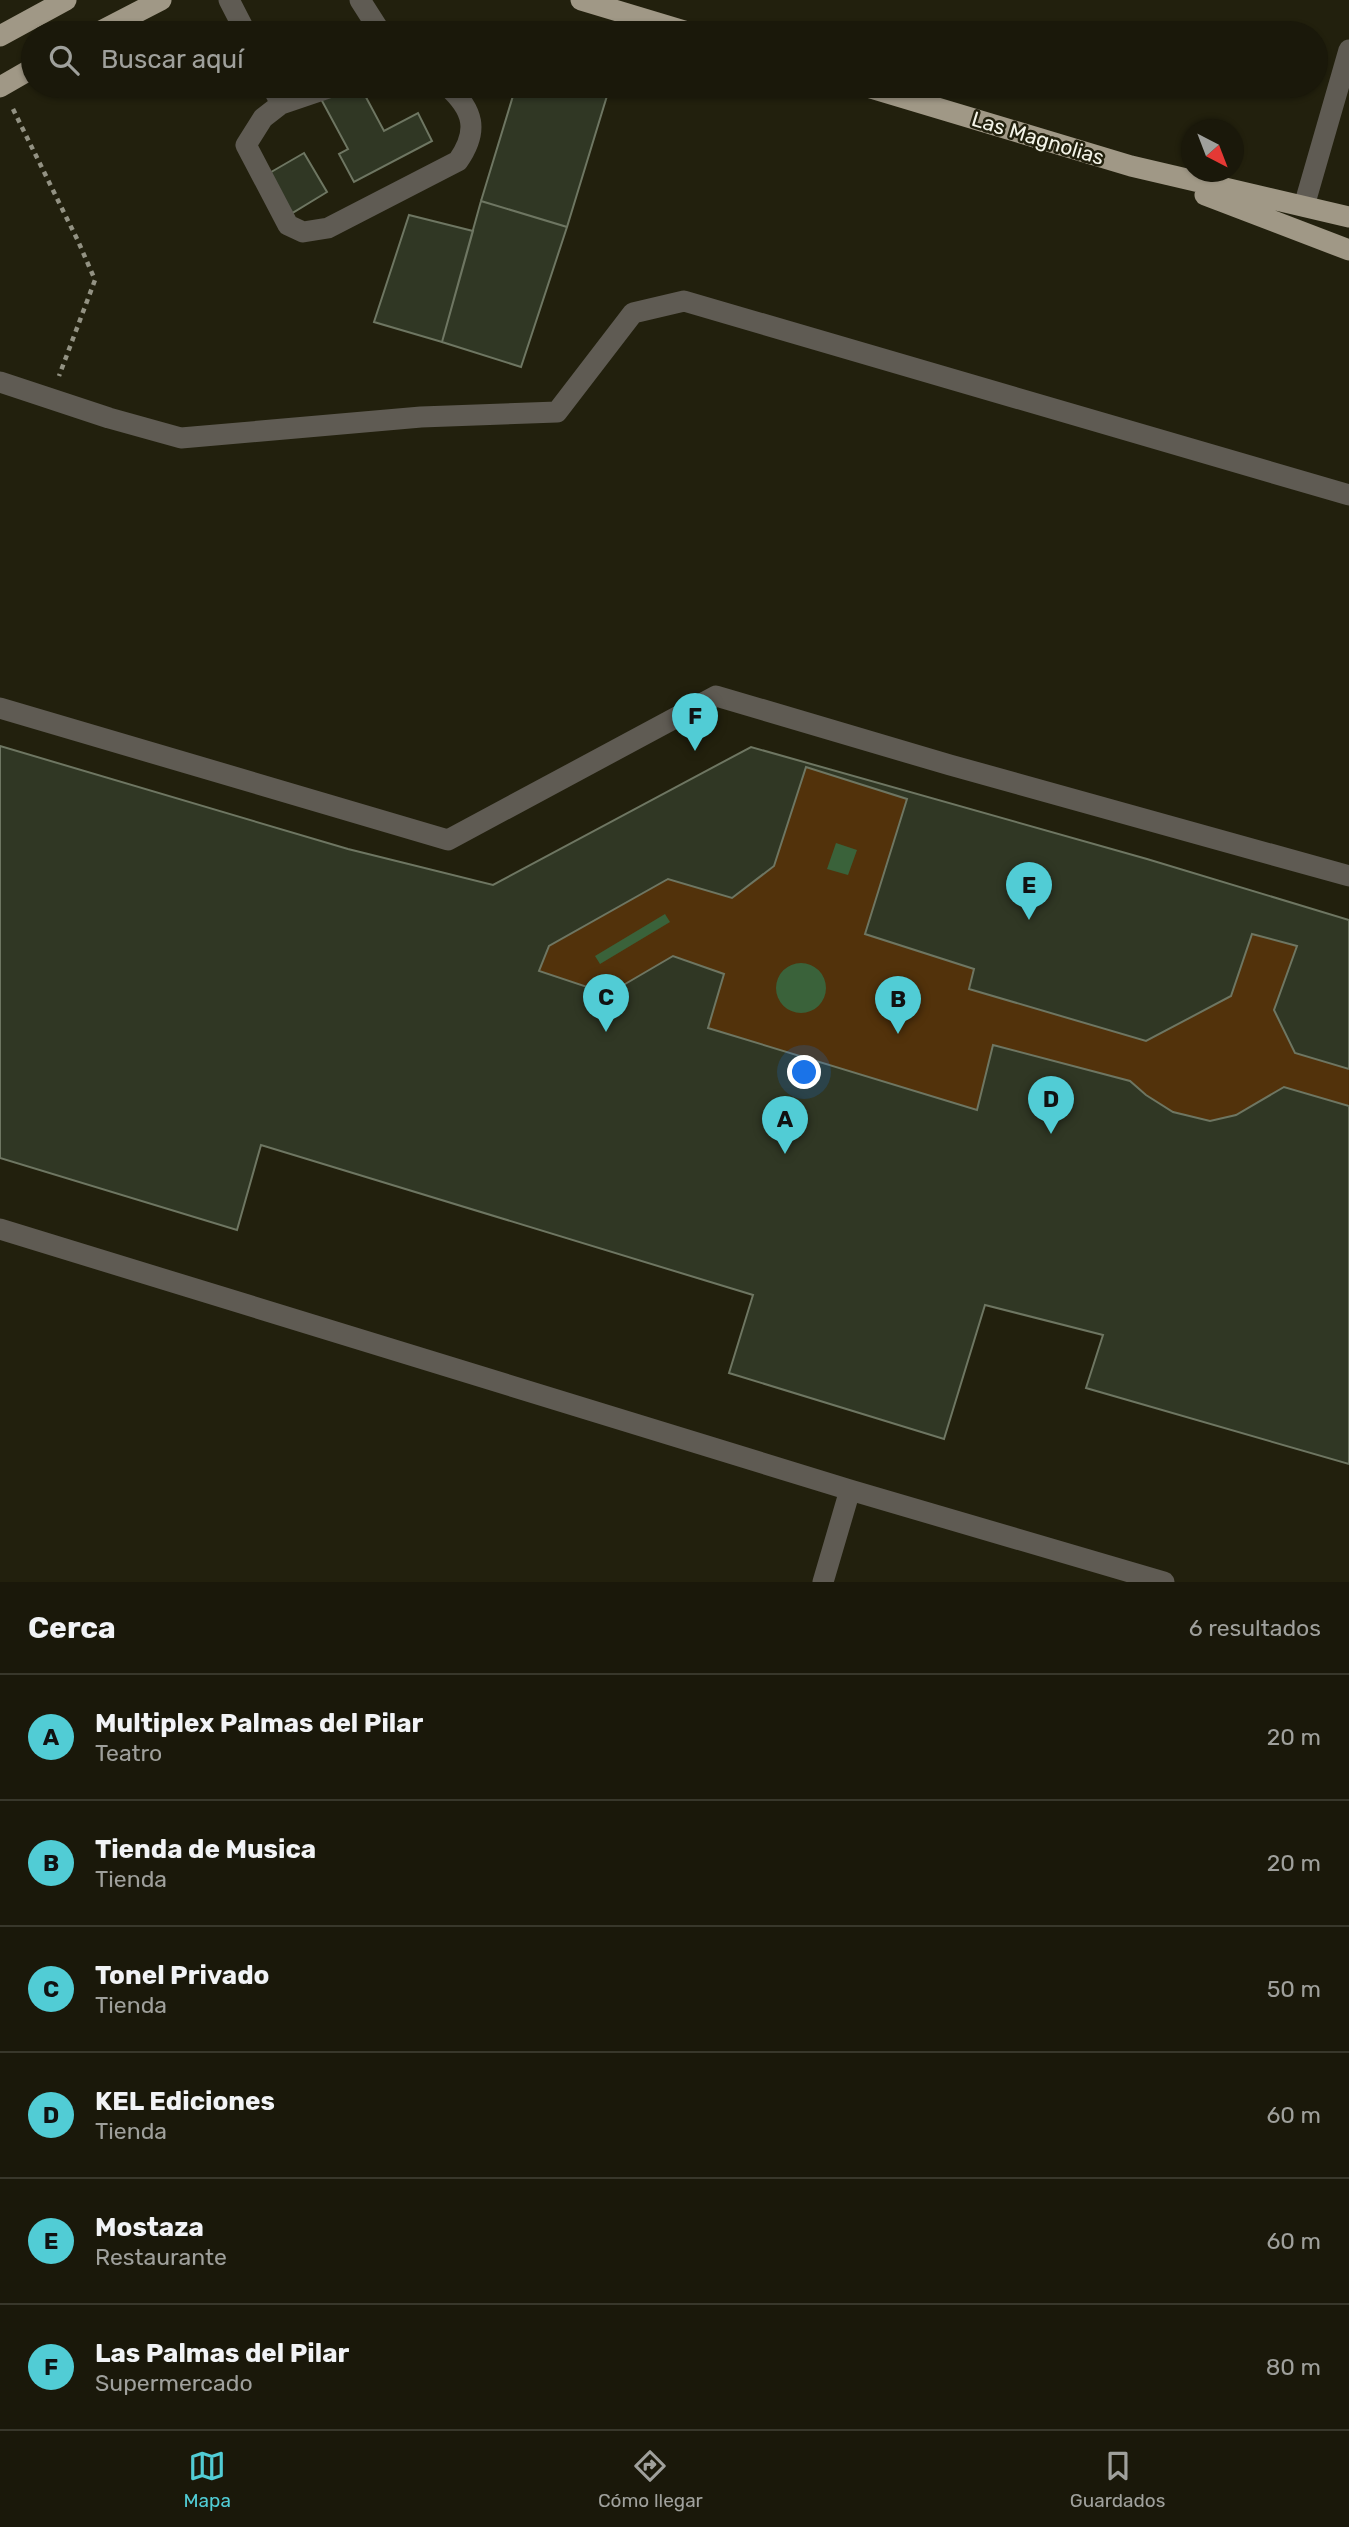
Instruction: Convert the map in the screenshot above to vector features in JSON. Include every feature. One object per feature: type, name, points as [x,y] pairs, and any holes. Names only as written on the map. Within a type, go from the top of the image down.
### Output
[{"type":"main road","points":[[28,21],[66,0]]},
{"type":"main road","points":[[120,21],[161,0]]},
{"type":"main road","points":[[581,0],[651,21]]},
{"type":"main road","points":[[0,36],[21,25]]},
{"type":"main road","points":[[1,86],[21,75]]},
{"type":"main road","name":"Las Magnolias","points":[[904,98],[1131,166],[1349,217]]},
{"type":"main road","name":"Las Magnolias","points":[[1131,166],[1349,250]]},
{"type":"street","points":[[229,0],[240,21]]},
{"type":"street","points":[[360,0],[373,21]]},
{"type":"street","points":[[1304,206],[1349,50]]},
{"type":"street","points":[[274,98],[246,145],[288,225],[303,232],[328,228],[458,162],[467,148],[471,132],[470,113],[457,98]]},
{"type":"street","points":[[0,382],[181,438],[421,417],[557,412],[634,313],[684,301],[1349,495]]},
{"type":"street","points":[[0,708],[448,840],[716,696],[950,765],[1349,876]]},
{"type":"street","points":[[0,1229],[850,1490],[1164,1582]]},
{"type":"street","points":[[823,1582],[850,1490]]},
{"type":"path","points":[[1,86],[95,280],[51,398]]},
{"type":"shaded area","points":[[806,767],[907,799],[865,934],[974,969],[970,989],[1146,1041],[1231,996],[1252,934],[1297,946],[1274,1011],[1295,1053],[1349,1069],[1349,1106],[1284,1087],[1236,1115],[1210,1121],[1173,1112],[1146,1095],[993,1046],[977,1110],[708,1028],[723,974],[673,956],[608,994],[539,971],[549,946],[668,879],[732,898],[774,866]]},
{"type":"shaded area","points":[[836,843],[857,850],[848,875],[827,869]]},
{"type":"shaded area","points":[[665,914],[670,922],[600,964],[595,956]]},
{"type":"shaded area","points":[[801,963],[818,971],[826,988],[818,1005],[801,1013],[784,1005],[776,988],[784,971]]},
{"type":"building","points":[[320,98],[366,98],[384,131],[418,113],[432,141],[354,182],[339,154],[348,149]]},
{"type":"building","points":[[512,98],[606,98],[567,227],[481,201]]},
{"type":"building","points":[[304,153],[327,192],[289,215],[266,175]]},
{"type":"building","points":[[481,201],[567,227],[521,367],[442,342]]},
{"type":"building","points":[[409,215],[473,231],[442,342],[374,322]]},
{"type":"building","points":[[0,746],[348,849],[493,885],[751,747],[1147,859],[1349,920],[1349,1069],[1295,1053],[1274,1010],[1297,946],[1252,934],[1231,996],[1146,1041],[969,989],[974,969],[865,934],[907,799],[806,767],[774,866],[732,898],[668,879],[549,946],[539,971],[608,994],[673,956],[724,974],[708,1028],[977,1110],[993,1045],[1130,1081],[1173,1112],[1210,1121],[1236,1115],[1284,1087],[1349,1106],[1349,1464],[1086,1388],[1103,1335],[985,1305],[944,1439],[729,1373],[753,1295],[261,1145],[237,1230],[0,1158]]},
{"type":"place","name":"Las Palmas del Pilar","points":[[695,751]]},
{"type":"place","name":"Mostaza","points":[[1029,920]]},
{"type":"place","name":"Tonel Privado","points":[[606,1032]]},
{"type":"place","name":"Tienda de Musica","points":[[898,1034]]},
{"type":"place","name":"KEL Ediciones","points":[[1051,1134]]},
{"type":"place","name":"Multiplex Palmas del Pilar","points":[[785,1154]]}]
